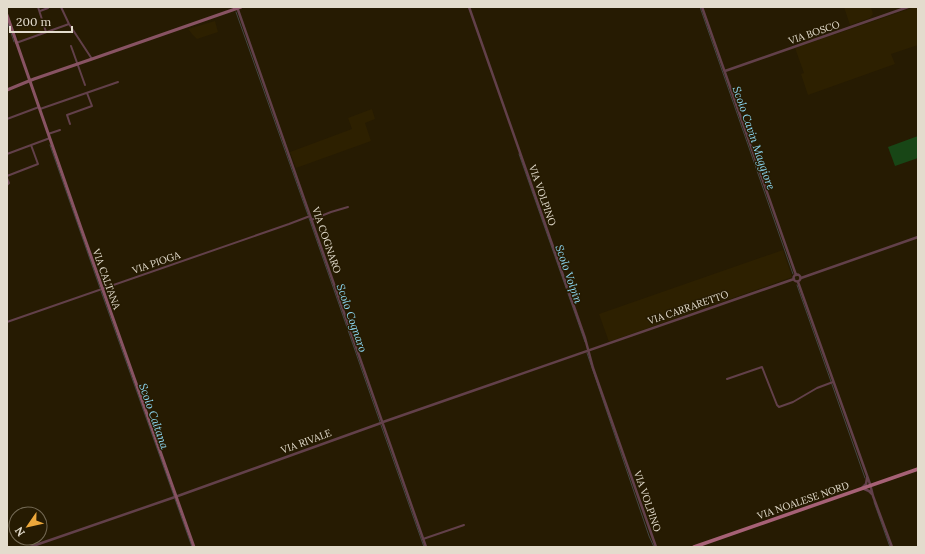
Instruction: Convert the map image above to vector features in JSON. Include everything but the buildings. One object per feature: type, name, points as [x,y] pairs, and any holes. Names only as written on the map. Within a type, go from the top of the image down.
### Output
[{"type":"main road","points":[[7,90],[241,7]]},
{"type":"main road","name":"VIA CALTANA","points":[[7,15],[175,497],[194,547]]},
{"type":"main road","name":"VIA NOALESE NORD","points":[[694,547],[918,469]]},
{"type":"street","points":[[38,7],[46,32]]},
{"type":"street","points":[[61,7],[69,24],[92,60]]},
{"type":"street","name":"VIA VOLPINO","points":[[469,7],[656,547]]},
{"type":"street","points":[[702,7],[796,275],[800,278]]},
{"type":"street","name":"VIA BOSCO","points":[[725,71],[908,7]]},
{"type":"street","points":[[39,11],[48,8]]},
{"type":"street","name":"VIA COGNARO","points":[[237,8],[426,547]]},
{"type":"street","points":[[16,43],[69,24]]},
{"type":"street","points":[[71,46],[85,85]]},
{"type":"street","points":[[7,119],[118,82]]},
{"type":"street","points":[[70,124],[67,115],[92,106],[87,93]]},
{"type":"street","points":[[48,134],[60,130]]},
{"type":"street","points":[[7,154],[50,138]]},
{"type":"street","points":[[7,185],[9,183],[7,177],[38,164],[31,145]]},
{"type":"street","points":[[311,220],[348,207]]},
{"type":"street","name":"VIA PIOGA","points":[[7,322],[310,216]]},
{"type":"street","points":[[798,282],[800,278],[918,237]]},
{"type":"street","points":[[796,275],[794,276],[794,279],[798,282],[832,383],[892,547]]},
{"type":"street","name":"VIA CARRARETTO","points":[[587,351],[794,279]]},
{"type":"street","name":"VIA RIVALE","points":[[30,547],[587,351]]},
{"type":"street","points":[[726,379],[762,367],[777,405],[780,407],[793,402],[813,390],[832,383]]},
{"type":"street","points":[[867,476],[867,482],[870,486],[869,491]]},
{"type":"street","points":[[867,482],[862,488],[869,491],[873,496]]},
{"type":"street","points":[[423,539],[464,525]]},
{"type":"shaded area","points":[[844,7],[871,7],[873,14],[870,18],[850,25]]},
{"type":"shaded area","points":[[918,7],[918,45],[891,54],[895,64],[808,95],[801,74],[804,73],[795,48]]},
{"type":"shaded area","points":[[40,20],[44,32],[19,41],[15,30]]},
{"type":"shaded area","points":[[215,21],[218,32],[197,39],[188,29]]},
{"type":"shaded area","points":[[372,109],[375,119],[365,123],[371,141],[296,168],[290,152],[352,129],[348,118]]},
{"type":"shaded area","points":[[783,250],[792,277],[609,342],[599,314]]},
{"type":"green space","points":[[918,136],[918,158],[895,166],[888,147]]},
{"type":"waterway","name":"Scolo Cavin Maggiore","points":[[700,7],[793,274]]},
{"type":"waterway","name":"Scolo Cognaro","points":[[236,12],[308,215]]},
{"type":"waterway","name":"Scolo Caltana","points":[[7,21],[14,42]]},
{"type":"waterway","name":"Scolo Caltana","points":[[50,145],[100,288]]},
{"type":"waterway","name":"Scolo Volpin","points":[[519,154],[585,342]]},
{"type":"waterway","name":"Scolo Cognaro","points":[[309,218],[380,422]]},
{"type":"waterway","name":"Scolo Cavin Maggiore","points":[[797,285],[865,478]]},
{"type":"waterway","name":"Scolo Caltana","points":[[101,291],[174,496]]},
{"type":"waterway","name":"Scolo Volpin","points":[[587,353],[654,547]]},
{"type":"waterway","name":"Scolo Cognaro","points":[[381,425],[424,547]]},
{"type":"waterway","name":"Scolo Caltana","points":[[175,499],[192,547]]},
{"type":"waterway","name":"Scolo Cavin Maggiore","points":[[874,502],[890,547]]}]
